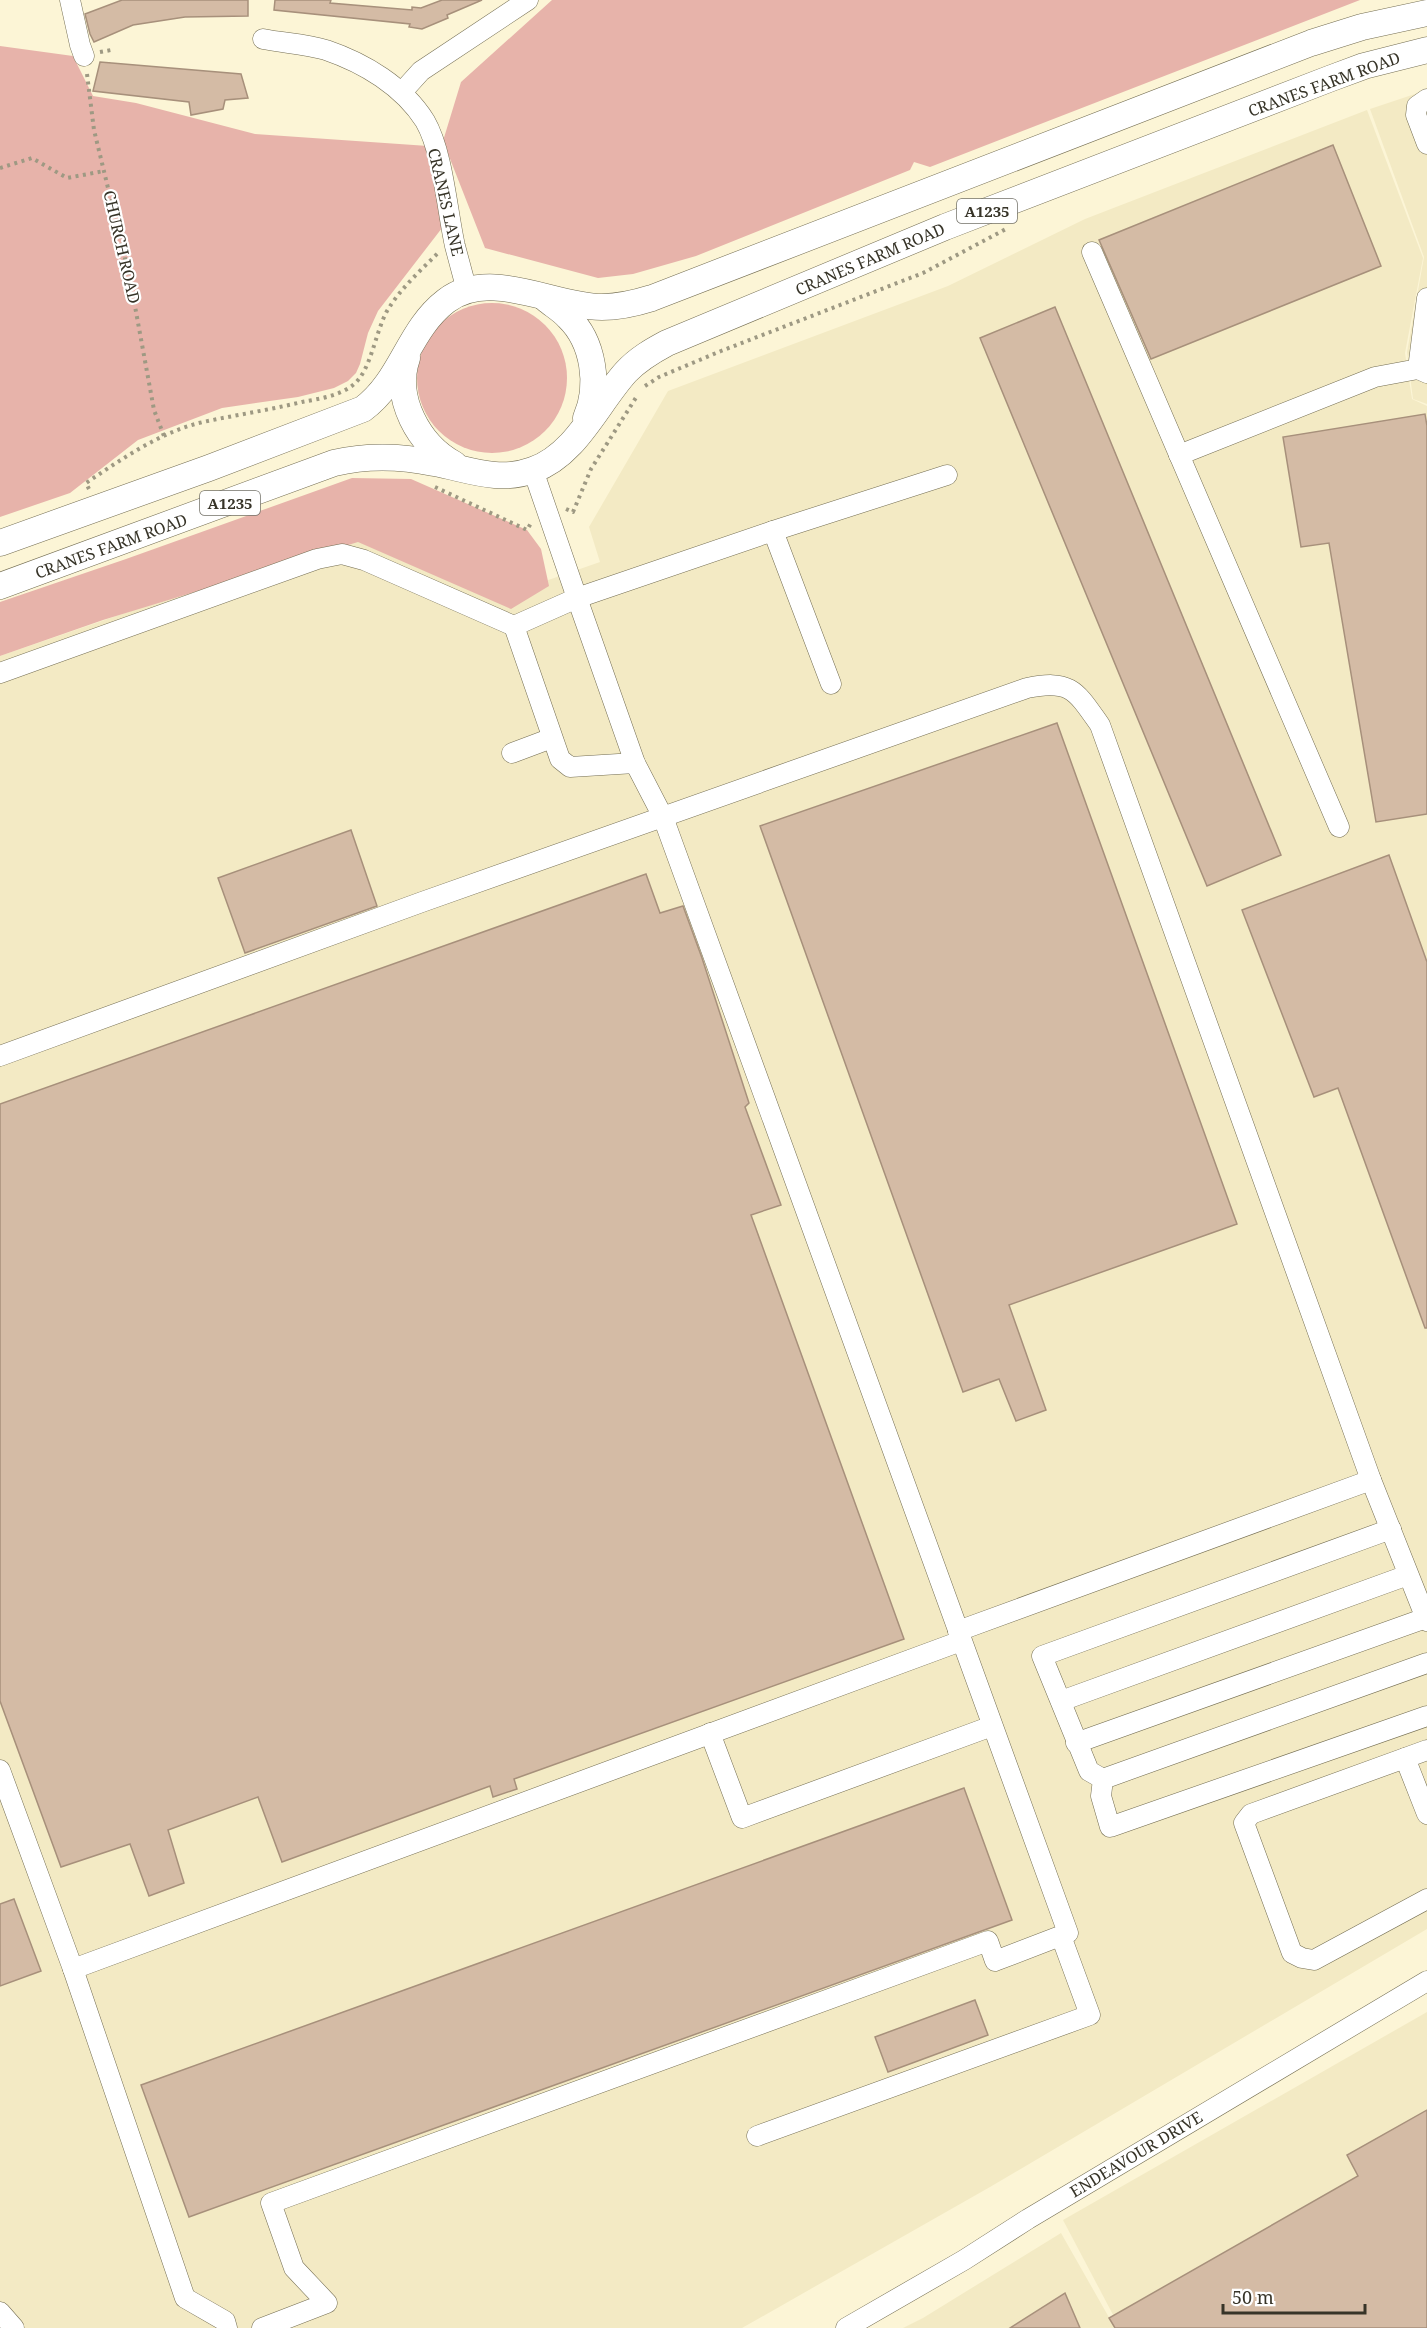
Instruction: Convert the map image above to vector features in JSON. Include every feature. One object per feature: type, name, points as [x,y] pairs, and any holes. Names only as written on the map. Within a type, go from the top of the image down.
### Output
[{"type":"main road","name":"CRANES FARM ROAD","points":[[0,543],[209,468],[363,409],[391,381],[413,340],[429,318],[447,299],[467,291],[498,287],[522,289],[544,298],[602,307],[652,298],[1311,44],[1370,25],[1427,13]]},
{"type":"main road","name":"CRANES FARM ROAD","points":[[0,586],[334,463],[364,457],[396,457],[488,476],[511,476],[533,470],[552,460],[569,446],[627,370],[640,358],[667,344],[945,227],[1364,66],[1427,50]]},
{"type":"main road","name":"CRANES FARM ROAD","points":[[544,298],[570,317],[587,345],[594,377],[590,409],[581,429]]},
{"type":"main road","name":"CRANES FARM ROAD","points":[[413,340],[406,363],[405,393],[411,418],[425,441],[444,459],[465,470]]},
{"type":"street","points":[[70,0],[82,51]]},
{"type":"street","points":[[402,92],[421,71],[528,0]]},
{"type":"street","name":"CRANES LANE","points":[[263,39],[324,49],[377,74],[402,92],[425,122],[438,157],[455,246],[467,291]]},
{"type":"street","points":[[1427,99],[1417,106],[1416,115],[1427,144]]},
{"type":"street","points":[[1092,252],[1339,827]]},
{"type":"street","points":[[1179,455],[1375,377],[1422,371],[1427,298]]},
{"type":"street","points":[[262,2328],[327,2303],[294,2268],[271,2203],[988,1941],[994,1961],[1068,1933],[663,817],[635,763],[533,470]]},
{"type":"street","points":[[514,626],[577,598],[947,475]]},
{"type":"street","points":[[773,531],[831,684]]},
{"type":"street","points":[[0,673],[316,559],[342,554],[364,560],[514,626],[560,759],[570,767],[635,763]]},
{"type":"street","points":[[0,1056],[422,902],[1027,688],[1060,685],[1081,697],[1100,725],[1371,1480],[1426,1620],[1076,1743]]},
{"type":"street","points":[[512,753],[552,738]]},
{"type":"street","points":[[73,1969],[710,1733],[1371,1480]]},
{"type":"street","points":[[1391,1529],[1042,1656],[1089,1771],[1103,1779],[1427,1663]]},
{"type":"street","points":[[1061,1701],[1408,1575]]},
{"type":"street","points":[[1103,1779],[1101,1796],[1110,1827],[1427,1716]]},
{"type":"street","points":[[710,1733],[742,1818],[992,1726]]},
{"type":"street","points":[[1427,1750],[1251,1815],[1244,1823],[1292,1953],[1302,1958],[1314,1960],[1427,1899]]},
{"type":"street","points":[[1405,1758],[1427,1814]]},
{"type":"street","points":[[0,1770],[73,1969],[185,2298],[225,2321],[227,2328]]},
{"type":"street","points":[[1272,1772],[1283,1803]]},
{"type":"street","points":[[757,2136],[1090,2015],[1061,1936]]},
{"type":"street","name":"ENDEAVOUR DRIVE","points":[[846,2328],[964,2260],[1028,2219],[1427,1981]]},
{"type":"street","points":[[0,2312],[14,2328]]},
{"type":"path","name":"CHURCH ROAD","points":[[82,51],[94,130],[132,290],[154,410],[164,436]]},
{"type":"path","points":[[0,168],[32,158],[67,178],[104,171]]},
{"type":"path","points":[[427,484],[527,530],[545,501],[573,512],[591,469],[642,388],[659,377],[732,347],[923,273],[1011,226]]},
{"type":"path","points":[[86,483],[164,436],[202,422],[332,396],[352,386],[363,374],[378,329],[389,308],[425,266]]},
{"type":"shaded area","points":[[552,0],[1360,0],[930,167],[914,162],[910,170],[696,256],[633,274],[598,278],[485,248],[443,141],[461,82]]},
{"type":"shaded area","points":[[0,46],[73,56],[93,96],[136,103],[255,134],[428,146],[442,228],[378,311],[368,333],[356,373],[348,381],[334,388],[298,397],[222,408],[138,440],[70,493],[0,517]]},
{"type":"shaded area","points":[[1427,90],[1427,404],[1413,399],[1407,352],[1424,257],[1370,109]]},
{"type":"shaded area","points":[[1367,110],[1423,258],[1405,353],[1412,399],[1427,406],[1427,1929],[990,2187],[742,2328],[0,2328],[0,656],[367,530],[502,596],[600,562],[589,527],[668,391],[948,286],[1085,219]]},
{"type":"shaded area","points":[[492,303],[521,308],[534,315],[545,325],[555,336],[562,349],[567,378],[562,407],[555,420],[545,431],[534,441],[521,448],[492,453],[463,448],[450,441],[439,431],[429,420],[422,407],[417,378],[422,349],[429,336],[439,325],[450,315],[463,308]]},
{"type":"shaded area","points":[[352,478],[411,479],[527,530],[541,549],[549,586],[511,609],[358,542],[103,620],[0,656],[0,602]]},
{"type":"shaded area","points":[[1427,2012],[1427,2328],[1120,2328],[1063,2220]]},
{"type":"shaded area","points":[[1061,2233],[1115,2328],[903,2328],[923,2318]]},
{"type":"building","points":[[122,0],[248,0],[248,16],[185,17],[133,25],[94,42],[85,14]]},
{"type":"building","points":[[275,0],[331,0],[330,3],[412,10],[412,7],[421,8],[442,0],[482,0],[422,29],[409,27],[410,24],[274,10]]},
{"type":"building","points":[[100,62],[241,74],[248,98],[225,100],[223,109],[191,115],[189,102],[93,91]]},
{"type":"building","points":[[1333,145],[1381,266],[1151,359],[1099,240]]},
{"type":"building","points":[[1055,307],[1281,855],[1207,886],[980,338]]},
{"type":"building","points":[[1425,414],[1427,426],[1427,814],[1376,822],[1329,543],[1301,547],[1283,437]]},
{"type":"building","points":[[1057,723],[1237,1224],[1009,1305],[1046,1410],[1016,1421],[999,1379],[963,1392],[760,826]]},
{"type":"building","points":[[351,830],[377,906],[245,953],[218,878]]},
{"type":"building","points":[[1389,855],[1427,962],[1427,1328],[1425,1328],[1338,1088],[1314,1097],[1242,910]]},
{"type":"building","points":[[646,874],[660,913],[683,906],[702,958],[749,1103],[745,1107],[781,1205],[751,1215],[904,1639],[514,1779],[517,1789],[493,1797],[490,1786],[282,1862],[258,1797],[168,1830],[184,1883],[149,1896],[130,1844],[61,1867],[0,1701],[0,1104]]},
{"type":"building","points":[[964,1788],[1012,1920],[189,2217],[141,2085]]},
{"type":"building","points":[[14,1899],[41,1971],[0,1986],[0,1904]]},
{"type":"building","points":[[975,2000],[988,2035],[888,2072],[875,2037]]},
{"type":"building","points":[[1427,2110],[1427,2328],[1115,2328],[1109,2318],[1358,2176],[1347,2155]]},
{"type":"building","points":[[1065,2293],[1080,2328],[1010,2328]]}]
